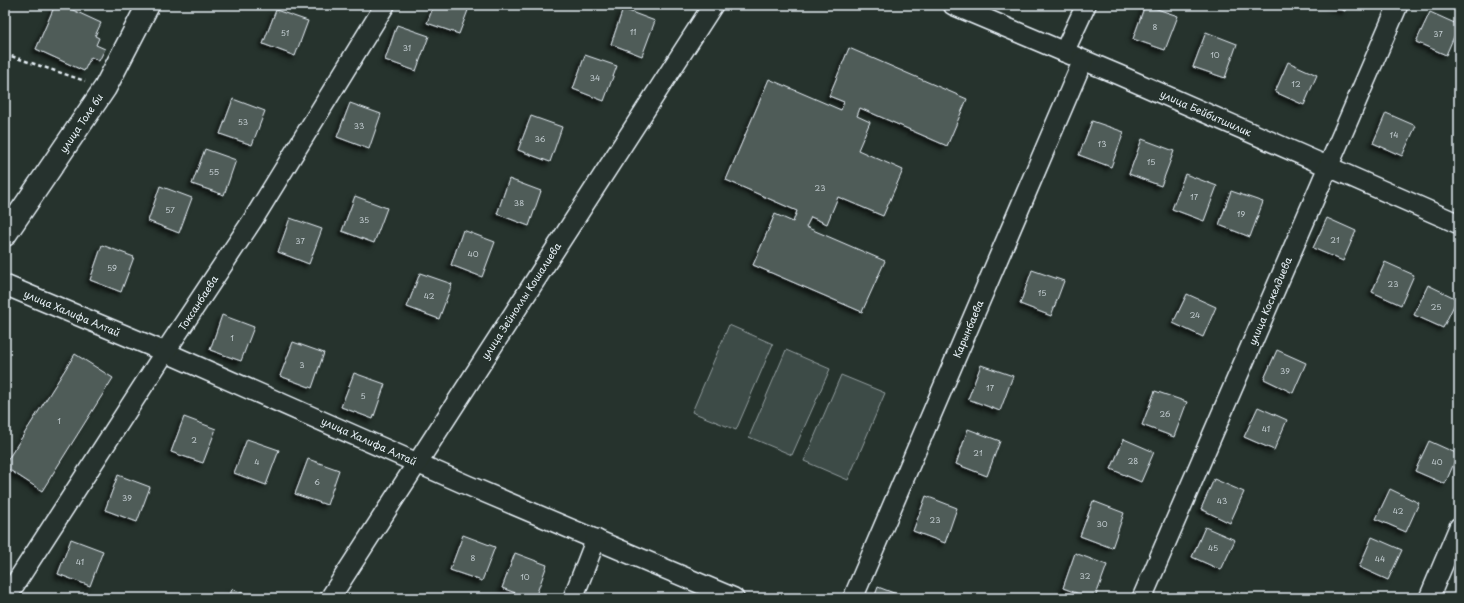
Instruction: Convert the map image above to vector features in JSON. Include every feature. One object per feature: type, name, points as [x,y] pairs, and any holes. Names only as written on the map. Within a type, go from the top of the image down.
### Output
[{"type":"street","name":"улица Толе би","points":[[5,235],[105,88],[148,5]]},
{"type":"street","name":"Токсанбаева","points":[[6,598],[165,352],[254,218],[385,5]]},
{"type":"street","name":"улица Зейноллы Кошалиева","points":[[330,598],[714,5]]},
{"type":"street","name":"улица Бейбитшилик","points":[[953,5],[1459,224]]},
{"type":"street","points":[[1064,52],[1086,5]]},
{"type":"street","name":"улица Коскелдиева","points":[[1142,598],[1398,5]]},
{"type":"street","name":"Карынбаева","points":[[853,598],[1083,60]]},
{"type":"street","name":"улица Халифа Алтай","points":[[5,285],[165,352],[467,485],[734,598]]},
{"type":"street","points":[[1429,598],[1459,527]]},
{"type":"street","points":[[573,598],[596,539]]},
{"type":"path","points":[[5,54],[105,88]]},
{"type":"shaded area","points":[[729,325],[773,344],[736,430],[692,412]]},
{"type":"shaded area","points":[[786,350],[830,369],[792,455],[749,437]]},
{"type":"shaded area","points":[[841,375],[885,393],[848,480],[804,461]]},
{"type":"building","points":[[55,5],[62,5],[101,23],[95,36],[99,38],[96,45],[105,49],[99,61],[91,57],[84,71],[36,49]]},
{"type":"building","points":[[434,5],[470,5],[459,34],[427,23]]},
{"type":"building","points":[[1145,5],[1178,16],[1165,50],[1133,39]]},
{"type":"building","points":[[1329,5],[1347,5],[1345,11]]},
{"type":"building","points":[[623,9],[655,21],[642,56],[611,44]]},
{"type":"building","points":[[276,10],[308,21],[295,56],[263,44]]},
{"type":"building","points":[[1430,12],[1459,25],[1446,55],[1416,42]]},
{"type":"building","points":[[397,25],[429,36],[416,71],[385,60]]},
{"type":"building","points":[[1206,32],[1237,44],[1225,78],[1193,67]]},
{"type":"building","points":[[849,48],[967,99],[947,146],[860,108],[857,116],[870,122],[858,150],[903,170],[883,216],[838,197],[827,224],[811,217],[806,227],[885,261],[862,312],[753,265],[775,214],[793,222],[797,211],[726,180],[769,79],[841,110],[844,102],[829,96]]},
{"type":"building","points":[[585,55],[617,66],[604,101],[573,89]]},
{"type":"building","points":[[1288,62],[1317,75],[1304,105],[1275,92]]},
{"type":"building","points":[[233,99],[265,111],[252,145],[220,134]]},
{"type":"building","points":[[350,103],[381,114],[369,149],[337,137]]},
{"type":"building","points":[[1386,113],[1416,126],[1402,156],[1373,143]]},
{"type":"building","points":[[531,116],[562,127],[550,162],[518,150]]},
{"type":"building","points":[[1092,121],[1124,132],[1111,167],[1079,155]]},
{"type":"building","points":[[1142,139],[1174,151],[1161,186],[1129,174]]},
{"type":"building","points":[[205,149],[236,160],[224,195],[192,184]]},
{"type":"building","points":[[1185,174],[1217,186],[1204,221],[1172,209]]},
{"type":"building","points":[[509,179],[541,191],[529,226],[497,214]]},
{"type":"building","points":[[160,186],[192,198],[179,233],[148,221]]},
{"type":"building","points":[[1231,191],[1263,202],[1250,237],[1219,225]]},
{"type":"building","points":[[355,196],[387,208],[374,243],[342,231]]},
{"type":"building","points":[[290,218],[322,229],[309,264],[278,252]]},
{"type":"building","points":[[1327,218],[1356,231],[1343,261],[1313,248]]},
{"type":"building","points":[[463,230],[495,242],[482,277],[451,265]]},
{"type":"building","points":[[102,245],[134,257],[121,292],[90,280]]},
{"type":"building","points":[[1385,262],[1414,275],[1401,305],[1372,292]]},
{"type":"building","points":[[1032,270],[1064,281],[1051,316],[1020,304]]},
{"type":"building","points":[[420,273],[452,284],[439,319],[407,307]]},
{"type":"building","points":[[1428,285],[1457,299],[1443,328],[1414,315]]},
{"type":"building","points":[[1187,294],[1216,307],[1203,337],[1173,323]]},
{"type":"building","points":[[222,315],[254,327],[241,361],[210,350]]},
{"type":"building","points":[[293,342],[324,353],[312,388],[280,376]]},
{"type":"building","points":[[1277,350],[1306,363],[1293,393],[1264,379]]},
{"type":"building","points":[[75,354],[113,378],[42,491],[5,467],[5,464]]},
{"type":"building","points":[[981,365],[1013,376],[1000,411],[968,399]]},
{"type":"building","points":[[354,373],[385,384],[373,419],[341,407]]},
{"type":"building","points":[[1155,391],[1187,402],[1174,437],[1142,425]]},
{"type":"building","points":[[1258,407],[1287,420],[1274,450],[1244,437]]},
{"type":"building","points":[[184,417],[216,429],[203,463],[171,452]]},
{"type":"building","points":[[968,429],[1000,441],[987,476],[956,464]]},
{"type":"building","points":[[247,439],[279,450],[266,485],[234,473]]},
{"type":"building","points":[[1124,439],[1154,452],[1141,482],[1111,469]]},
{"type":"building","points":[[1429,441],[1458,454],[1445,484],[1415,471]]},
{"type":"building","points":[[308,459],[339,470],[327,505],[295,494]]},
{"type":"building","points":[[118,475],[150,487],[137,522],[105,510]]},
{"type":"building","points":[[1214,479],[1244,492],[1230,523],[1201,509]]},
{"type":"building","points":[[1390,489],[1419,503],[1406,532],[1376,519]]},
{"type":"building","points":[[926,496],[957,508],[945,543],[913,531]]},
{"type":"building","points":[[1093,501],[1124,513],[1112,548],[1080,536]]},
{"type":"building","points":[[1205,527],[1235,540],[1221,570],[1192,557]]},
{"type":"building","points":[[463,535],[495,547],[482,581],[450,570]]},
{"type":"building","points":[[1372,537],[1402,550],[1388,580],[1359,567]]},
{"type":"building","points":[[71,539],[103,551],[90,586],[58,574]]},
{"type":"building","points":[[515,553],[547,565],[535,598],[529,598],[502,588]]},
{"type":"building","points":[[1075,553],[1107,565],[1095,598],[1090,598],[1063,588]]},
{"type":"building","points":[[878,587],[907,598],[874,598]]},
{"type":"building","points":[[232,589],[256,598],[229,598]]}]
